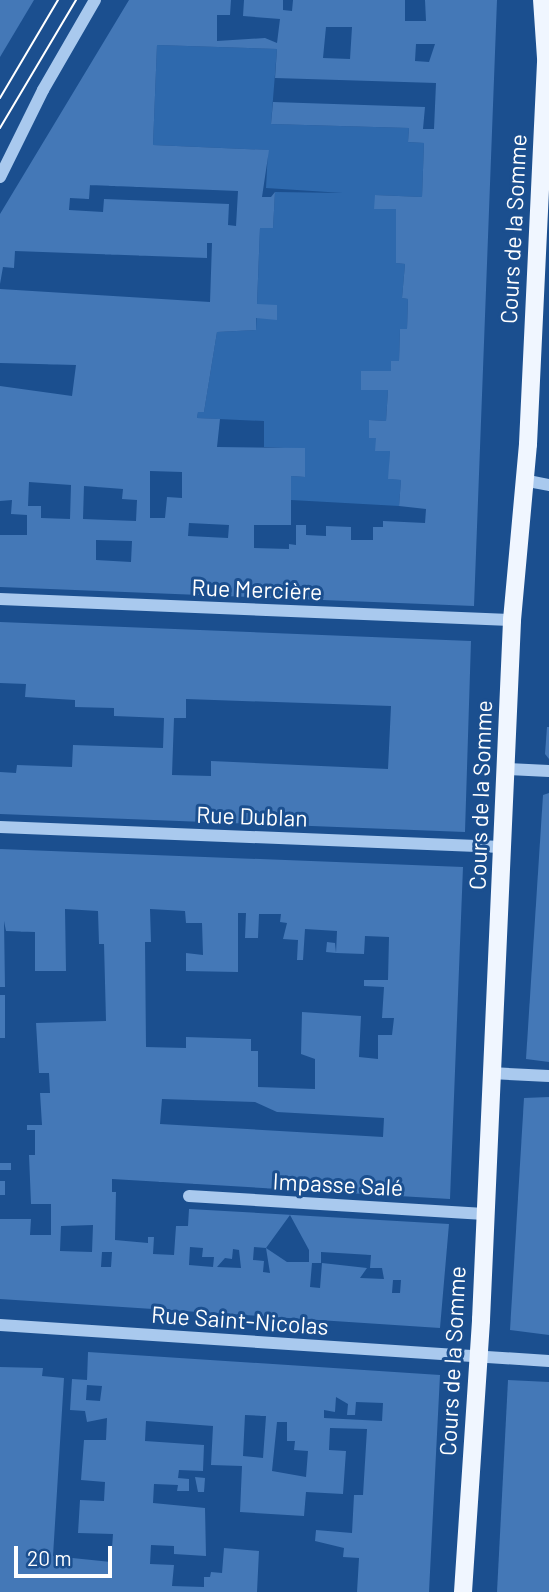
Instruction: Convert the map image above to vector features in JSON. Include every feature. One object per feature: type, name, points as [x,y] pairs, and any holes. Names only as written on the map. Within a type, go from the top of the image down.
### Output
[{"type":"main road","name":"Cours de la Somme","points":[[463,1592],[478,1356],[512,621],[544,174],[545,58],[542,0]]},
{"type":"street","points":[[0,177],[43,90],[95,0]]},
{"type":"street","points":[[523,480],[549,485]]},
{"type":"street","name":"Rue Mercière","points":[[0,599],[512,621]]},
{"type":"street","points":[[506,769],[549,771]]},
{"type":"street","name":"Rue Dublan","points":[[0,827],[502,847]]},
{"type":"street","points":[[492,1073],[549,1076]]},
{"type":"street","name":"Impasse Salé","points":[[190,1196],[484,1214]]},
{"type":"street","name":"Rue Saint-Nicolas","points":[[0,1325],[549,1361]]},
{"type":"shaded area","points":[[157,45],[277,49],[271,124],[409,128],[408,142],[424,143],[422,197],[375,195],[375,209],[396,209],[396,263],[405,264],[402,298],[408,299],[407,329],[400,329],[399,361],[391,361],[391,371],[361,371],[361,390],[388,390],[386,421],[369,420],[369,437],[376,438],[376,451],[390,451],[389,479],[401,480],[399,506],[291,500],[291,476],[304,477],[305,449],[264,447],[264,421],[197,418],[198,412],[204,412],[217,332],[256,330],[260,228],[273,228],[275,192],[343,193],[266,188],[268,150],[153,145]]},
{"type":"building","points":[[0,0],[34,0],[0,57]]},
{"type":"building","points":[[129,0],[231,0],[230,15],[217,15],[217,41],[265,38],[277,43],[280,19],[243,16],[244,0],[283,0],[283,10],[292,11],[293,0],[405,0],[405,21],[426,21],[425,0],[497,0],[474,606],[0,587],[0,535],[27,535],[27,515],[11,514],[12,500],[0,501],[0,386],[72,396],[76,365],[0,363],[0,289],[210,302],[212,243],[207,243],[207,258],[15,251],[14,268],[3,267],[0,284],[0,214]],"holes":[[[326,27],[352,27],[350,59],[323,58]],[[416,44],[435,44],[429,62],[415,61]],[[157,45],[277,49],[275,78],[436,83],[434,129],[423,129],[425,107],[273,102],[271,124],[409,128],[408,142],[424,143],[422,197],[375,195],[374,209],[396,209],[396,263],[405,264],[402,298],[408,299],[407,329],[400,329],[399,361],[391,361],[391,371],[361,371],[361,390],[388,390],[386,421],[369,420],[369,438],[376,438],[375,451],[390,451],[388,479],[401,480],[399,506],[426,509],[425,523],[383,521],[383,527],[373,527],[373,540],[351,540],[351,527],[326,526],[326,536],[306,535],[306,525],[296,525],[296,545],[289,544],[289,549],[254,548],[254,525],[291,525],[291,476],[305,477],[305,448],[217,447],[220,419],[197,418],[198,412],[204,412],[217,332],[256,330],[256,318],[277,320],[277,305],[257,304],[260,228],[273,228],[275,192],[271,197],[262,197],[269,150],[153,145]],[[90,185],[238,191],[236,226],[228,225],[229,204],[104,199],[103,212],[69,210],[70,198],[89,199]],[[150,471],[182,472],[182,498],[167,497],[165,518],[150,518]],[[29,482],[71,485],[70,519],[41,518],[41,506],[28,506]],[[84,486],[123,489],[122,499],[137,500],[136,521],[83,519]],[[189,523],[229,525],[228,538],[188,536]],[[96,540],[132,541],[131,562],[96,560]]]},
{"type":"building","points":[[0,622],[471,641],[465,832],[0,814],[0,772],[16,773],[17,765],[72,767],[73,745],[163,748],[164,718],[114,716],[114,708],[75,707],[75,700],[25,697],[26,684],[0,683]],"holes":[[[186,699],[391,706],[388,769],[211,761],[211,776],[172,775],[174,718],[186,718]]]},
{"type":"building","points":[[549,727],[549,759],[545,754]]},
{"type":"building","points":[[549,793],[549,1062],[526,1059],[543,795]]},
{"type":"building","points":[[0,849],[463,867],[450,1199],[112,1179],[112,1192],[116,1192],[115,1240],[148,1243],[148,1237],[154,1237],[153,1254],[174,1255],[176,1226],[188,1226],[189,1209],[449,1224],[440,1328],[0,1299],[0,1219],[31,1219],[30,1235],[51,1235],[51,1204],[31,1204],[29,1155],[35,1155],[35,1130],[27,1130],[27,1125],[42,1125],[40,1093],[50,1093],[49,1073],[39,1073],[36,1023],[106,1021],[104,944],[99,944],[98,911],[65,909],[66,971],[35,971],[35,932],[6,931],[4,921],[5,987],[0,987]],"holes":[[[150,909],[185,911],[186,923],[202,923],[203,955],[186,953],[186,971],[238,972],[238,913],[246,913],[245,938],[258,938],[259,914],[281,914],[280,922],[287,923],[283,939],[298,940],[297,960],[303,960],[305,929],[337,931],[336,953],[364,954],[365,936],[389,937],[388,980],[364,980],[364,986],[384,987],[382,1018],[394,1018],[392,1035],[378,1035],[378,1059],[359,1057],[361,1016],[302,1012],[301,1054],[315,1059],[315,1089],[258,1087],[258,1051],[251,1051],[251,1039],[186,1037],[186,1048],[146,1047],[145,942],[151,942]],[[162,1099],[255,1102],[277,1112],[384,1118],[383,1137],[160,1124]],[[290,1215],[309,1250],[309,1262],[287,1262],[266,1248]],[[93,1225],[92,1252],[60,1251],[61,1226]],[[190,1247],[203,1248],[202,1257],[214,1257],[213,1267],[189,1265]],[[254,1247],[266,1248],[270,1273],[263,1272],[264,1261],[253,1260]],[[233,1249],[239,1250],[241,1268],[217,1267],[225,1258],[232,1259]],[[102,1252],[112,1252],[111,1267],[101,1267]],[[321,1252],[371,1255],[370,1268],[382,1268],[384,1279],[360,1278],[367,1268],[322,1263],[320,1288],[310,1287],[312,1263],[321,1263]],[[393,1280],[401,1280],[400,1293],[392,1293]]]},
{"type":"building","points":[[327,942],[335,943],[336,953],[326,952]]},
{"type":"building","points":[[0,995],[5,995],[5,1038],[0,1038]]},
{"type":"building","points":[[549,1097],[549,1335],[510,1330],[524,1098]]},
{"type":"building","points":[[0,1163],[11,1163],[11,1170],[0,1170]]},
{"type":"building","points":[[0,1181],[5,1181],[5,1195],[0,1195]]},
{"type":"building","points":[[88,1352],[440,1375],[429,1592],[357,1592],[359,1558],[343,1557],[344,1548],[315,1541],[316,1530],[352,1533],[354,1495],[363,1495],[367,1429],[330,1428],[329,1450],[346,1451],[343,1494],[306,1492],[304,1516],[240,1512],[242,1466],[211,1465],[213,1426],[146,1421],[145,1441],[204,1445],[203,1471],[179,1470],[178,1478],[189,1479],[189,1491],[177,1491],[178,1485],[154,1484],[153,1503],[205,1508],[206,1556],[174,1554],[174,1546],[151,1545],[150,1564],[174,1565],[172,1586],[204,1587],[204,1577],[210,1577],[211,1572],[222,1573],[224,1548],[259,1551],[257,1592],[0,1592],[0,1367],[43,1368],[42,1376],[64,1378],[53,1556],[111,1562],[113,1534],[78,1533],[80,1500],[104,1501],[105,1482],[81,1480],[84,1440],[106,1440],[107,1418],[87,1422],[85,1411],[70,1410],[72,1379],[87,1380]],"holes":[[[87,1385],[102,1386],[100,1401],[86,1400]],[[336,1397],[348,1404],[347,1415],[355,1415],[356,1402],[383,1403],[382,1421],[324,1418],[324,1410],[335,1412]],[[245,1415],[266,1416],[263,1458],[243,1456]],[[277,1422],[287,1422],[287,1441],[295,1441],[294,1450],[308,1451],[306,1477],[272,1471]]]},
{"type":"building","points":[[508,1380],[549,1382],[549,1592],[497,1592]]},
{"type":"building","points":[[195,1477],[205,1478],[204,1492],[198,1492]]},
{"type":"tram line","points":[[0,98],[58,0]]},
{"type":"tram line","points":[[0,128],[76,0]]}]
